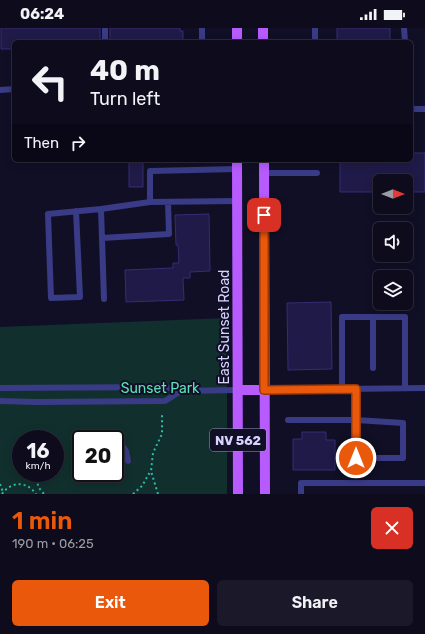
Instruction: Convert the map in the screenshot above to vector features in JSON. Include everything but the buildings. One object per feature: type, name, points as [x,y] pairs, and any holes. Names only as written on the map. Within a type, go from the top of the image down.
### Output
[{"type":"main road","points":[[237,28],[237,40]]},
{"type":"main road","points":[[263,28],[263,40]]},
{"type":"main road","name":"NV 562","points":[[264,162],[265,494]]},
{"type":"main road","name":"East Sunset Road","points":[[237,165],[238,494]]},
{"type":"main road","points":[[238,390],[264,390]]},
{"type":"lane","points":[[105,28],[105,40]]},
{"type":"lane","points":[[202,28],[202,40]]},
{"type":"lane","points":[[315,28],[315,40]]},
{"type":"lane","points":[[404,28],[405,40]]},
{"type":"lane","points":[[0,90],[12,89]]},
{"type":"lane","points":[[413,109],[425,109]]},
{"type":"lane","points":[[150,202],[150,171],[237,165]]},
{"type":"lane","points":[[264,173],[317,173]]},
{"type":"lane","points":[[76,212],[80,297],[51,298],[48,214],[101,210],[150,202],[237,201]]},
{"type":"lane","points":[[102,238],[169,234],[168,202]]},
{"type":"lane","points":[[101,210],[104,300]]},
{"type":"lane","points":[[342,389],[342,317],[405,317],[406,388]]},
{"type":"lane","points":[[373,317],[374,368]]},
{"type":"lane","points":[[0,388],[164,387],[181,391],[238,390]]},
{"type":"lane","points":[[264,390],[425,388]]},
{"type":"lane","points":[[288,420],[356,420],[403,423],[403,458],[356,458],[356,420],[356,389]]},
{"type":"lane","points":[[0,401],[165,401],[181,391]]},
{"type":"lane","points":[[124,448],[128,461]]},
{"type":"lane","points":[[301,494],[301,483],[425,483]]},
{"type":"path","points":[[158,494],[151,471],[153,453],[162,434],[162,414]]},
{"type":"path","points":[[133,494],[142,486],[151,471]]},
{"type":"path","points":[[37,482],[39,488],[44,494]]},
{"type":"path","points":[[0,484],[3,493],[13,485],[19,484],[31,488],[36,494]]},
{"type":"green space","name":"Sunset Park","points":[[227,318],[227,494],[0,494],[0,327]]},
{"type":"route","points":[[264,215],[264,390],[356,389],[356,458]]}]
